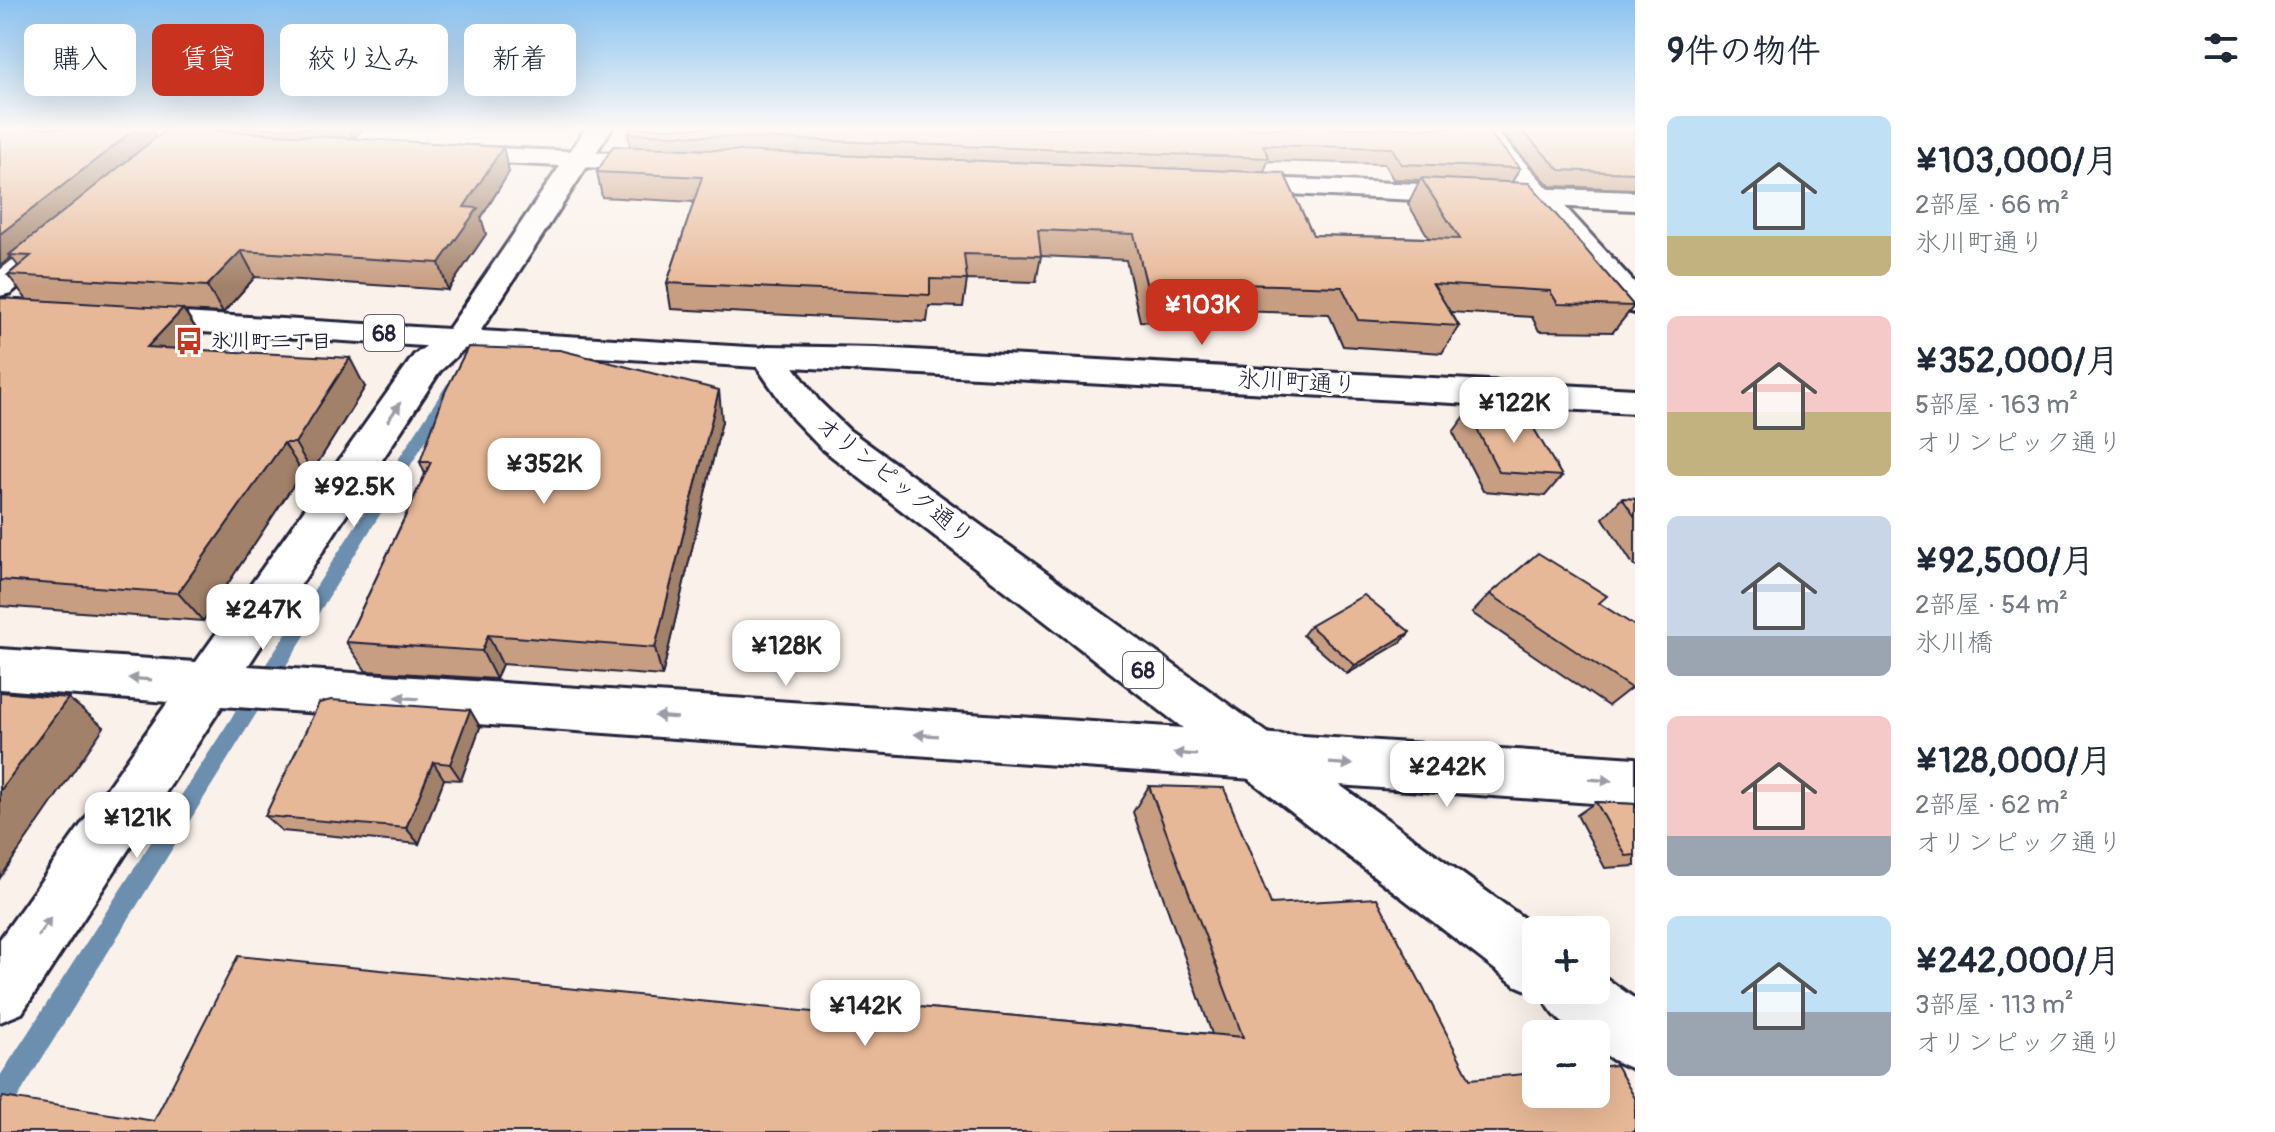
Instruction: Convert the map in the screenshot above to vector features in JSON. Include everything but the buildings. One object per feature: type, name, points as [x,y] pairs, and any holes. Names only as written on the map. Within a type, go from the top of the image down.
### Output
[{"type":"street","points":[[0,991],[213,685],[427,363],[460,337],[564,181]]},
{"type":"street","points":[[1526,181],[1635,303]]},
{"type":"street","points":[[1209,184],[1635,201]]},
{"type":"street","points":[[5,304],[82,219]]},
{"type":"street","name":"68","points":[[95,318],[768,357]]},
{"type":"street","name":"氷川町通り","points":[[768,357],[876,359],[1635,401]]},
{"type":"street","name":"オリンピック通り","points":[[768,357],[806,410],[835,439],[1522,953]]},
{"type":"street","points":[[0,669],[1263,759],[1635,782]]},
{"type":"street","points":[[1590,1004],[1635,1038]]},
{"type":"waterway","points":[[0,1100],[454,384]]},
{"type":"place","name":"氷川町二丁目","points":[[189,341]]}]
